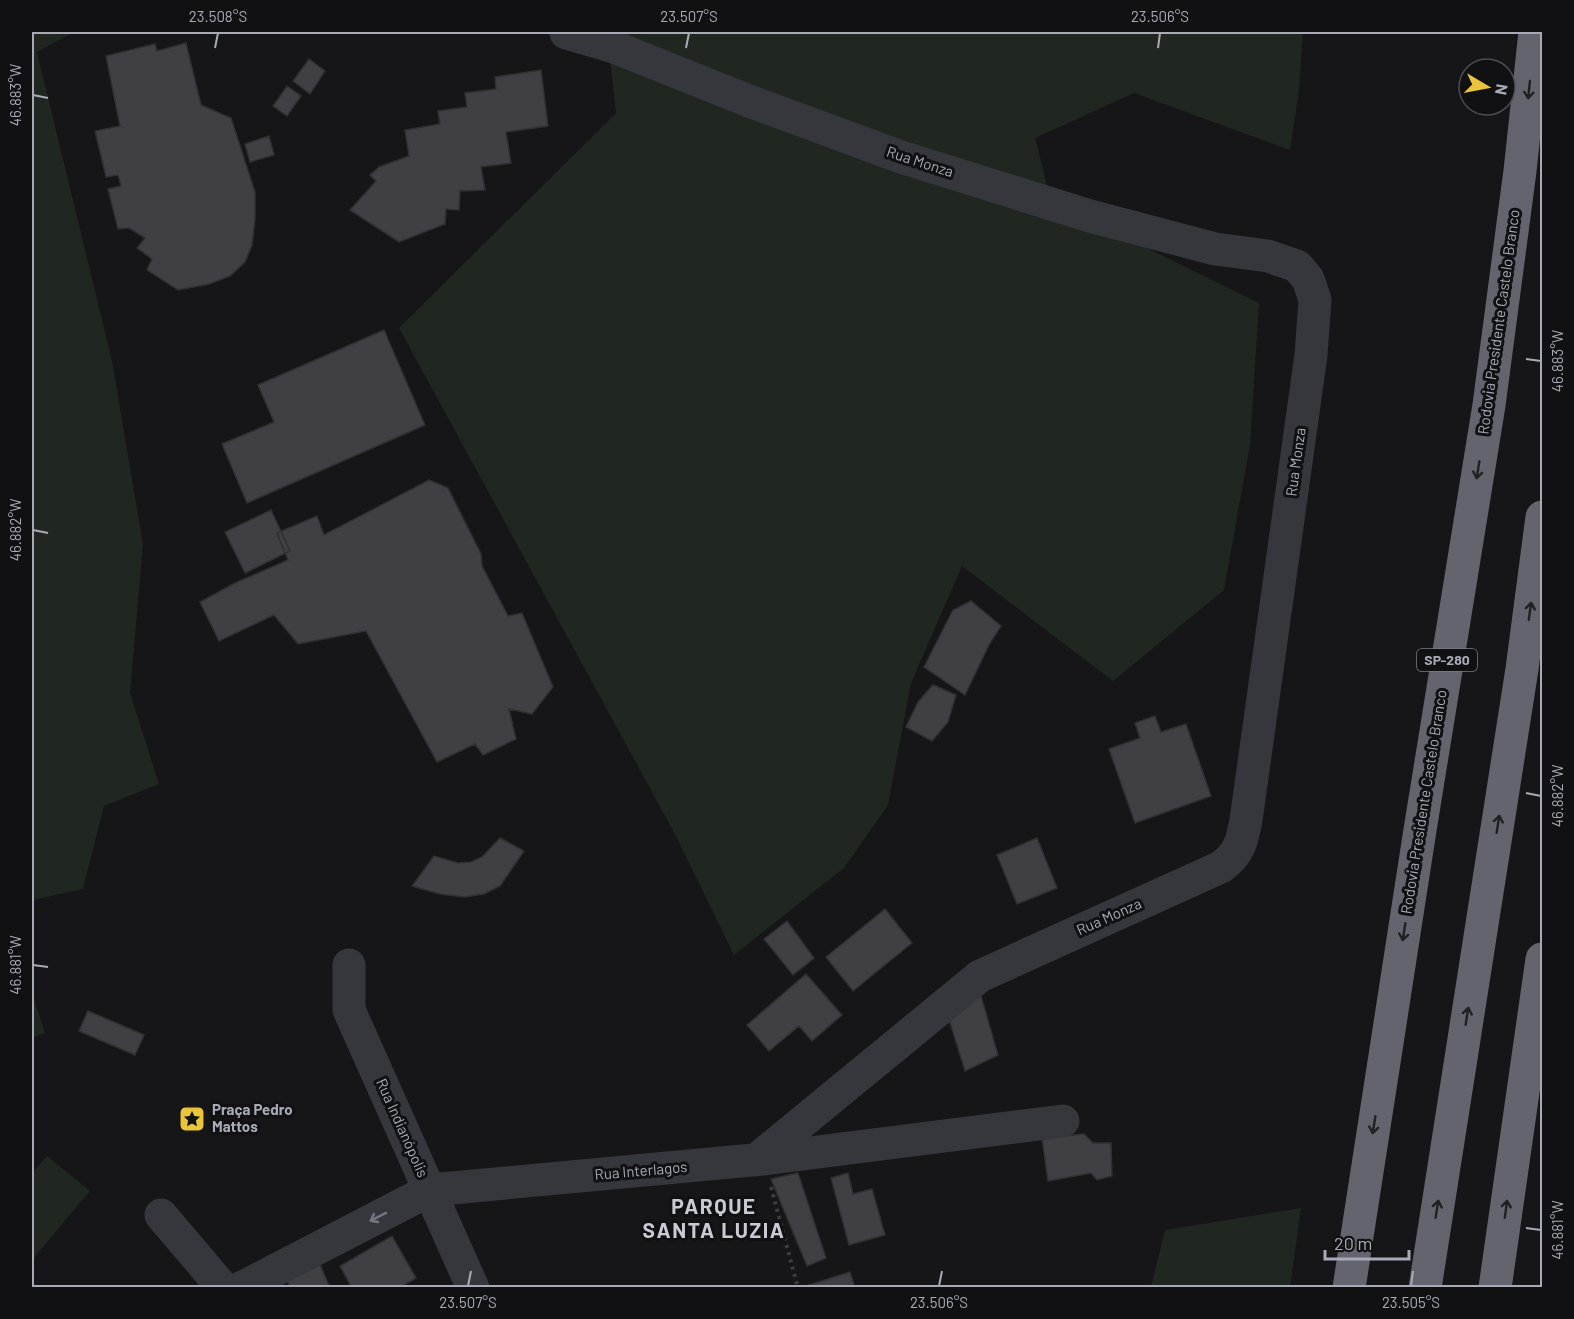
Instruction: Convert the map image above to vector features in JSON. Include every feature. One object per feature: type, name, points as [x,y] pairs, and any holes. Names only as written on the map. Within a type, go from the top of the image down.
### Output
[{"type":"highway","name":"Rodovia Presidente Castelo Branco","points":[[1349,1287],[1419,830],[1489,405],[1520,171],[1535,32]]},
{"type":"highway","points":[[1425,1287],[1522,669],[1542,517]]},
{"type":"highway","points":[[1495,1287],[1542,959]]},
{"type":"street","name":"Rua Monza","points":[[566,33],[614,47],[749,101],[901,157],[1090,216],[1215,249],[1276,258],[1297,266],[1304,273],[1316,300],[1309,367],[1246,820],[1233,858],[1221,867],[980,976],[760,1160]]},
{"type":"street","name":"Rua Indianópolis","points":[[349,965],[349,1010],[473,1287]]},
{"type":"street","name":"Rua Interlagos","points":[[241,1287],[430,1190],[760,1160],[1063,1121]]},
{"type":"street","points":[[161,1215],[223,1287]]},
{"type":"path","points":[[760,1160],[798,1287]]},
{"type":"shaded area","points":[[32,32],[74,32],[37,52],[112,361],[143,544],[130,693],[159,784],[104,806],[83,889],[33,900]]},
{"type":"shaded area","points":[[607,32],[1303,32],[1299,90],[1290,150],[1134,93],[1035,138],[1051,201],[1259,303],[1250,445],[1224,590],[1113,681],[962,566],[911,683],[888,805],[844,868],[734,955],[676,836],[399,328],[616,113]]},
{"type":"shaded area","points":[[32,992],[45,1033],[32,1038]]},
{"type":"shaded area","points":[[47,1156],[90,1191],[32,1260],[32,1173]]},
{"type":"shaded area","points":[[1301,1208],[1290,1287],[1151,1287],[1165,1230]]},
{"type":"building","points":[[186,43],[201,105],[231,118],[255,192],[255,219],[252,245],[245,262],[230,276],[209,284],[178,290],[147,270],[152,259],[137,248],[145,238],[129,228],[118,229],[108,189],[121,186],[118,175],[106,177],[95,131],[120,126],[106,56],[155,44],[157,51]]},
{"type":"building","points":[[309,59],[325,71],[310,94],[293,81]]},
{"type":"building","points":[[541,70],[548,126],[506,132],[511,163],[481,167],[485,190],[460,191],[459,210],[446,209],[445,224],[399,242],[350,210],[376,181],[370,175],[379,167],[409,156],[405,130],[440,124],[438,111],[467,107],[465,93],[496,89],[495,77]]},
{"type":"building","points":[[287,86],[301,96],[287,116],[273,106]]},
{"type":"building","points":[[269,136],[274,155],[250,162],[245,144]]},
{"type":"building","points":[[384,330],[425,425],[247,503],[222,444],[274,422],[258,385]]},
{"type":"building","points":[[429,480],[448,488],[481,554],[482,566],[508,616],[522,613],[553,687],[532,714],[509,709],[516,739],[483,755],[475,744],[437,762],[366,631],[298,644],[274,615],[219,641],[200,602],[235,583],[288,560],[277,533],[317,516],[324,535]]},
{"type":"building","points":[[271,510],[290,551],[245,573],[225,532]]},
{"type":"building","points":[[971,601],[1001,626],[989,645],[965,695],[924,667],[953,610]]},
{"type":"building","points":[[933,685],[956,695],[948,722],[932,741],[906,727],[918,702]]},
{"type":"building","points":[[1155,716],[1161,732],[1186,724],[1211,796],[1135,823],[1109,749],[1140,738],[1135,723]]},
{"type":"building","points":[[500,838],[524,851],[500,886],[484,894],[464,897],[440,894],[412,886],[434,856],[458,863],[471,862],[482,857]]},
{"type":"building","points":[[1037,838],[1057,888],[1017,904],[997,855]]},
{"type":"building","points":[[885,909],[912,943],[853,991],[826,957]]},
{"type":"building","points":[[787,921],[814,958],[793,975],[764,939]]},
{"type":"building","points":[[806,974],[842,1015],[812,1041],[799,1026],[769,1051],[747,1025]]},
{"type":"building","points":[[979,989],[998,1055],[965,1071],[948,1016]]},
{"type":"building","points":[[88,1011],[144,1035],[135,1055],[79,1031]]},
{"type":"building","points":[[1084,1134],[1093,1143],[1111,1143],[1112,1176],[1097,1180],[1091,1173],[1048,1181],[1042,1138]]},
{"type":"building","points":[[798,1173],[826,1258],[807,1266],[771,1179]]},
{"type":"building","points":[[848,1173],[853,1194],[872,1189],[885,1235],[849,1245],[831,1178]]},
{"type":"building","points":[[392,1236],[416,1278],[399,1288],[352,1288],[340,1266]]},
{"type":"building","points":[[319,1262],[330,1288],[290,1288],[287,1280]]},
{"type":"building","points":[[850,1272],[855,1288],[807,1288],[806,1286]]},
{"type":"place","name":"Praça Pedro Mattos","points":[[192,1119]]},
{"type":"district","name":"PARQUE SANTA LUZIA","points":[[714,1219]]}]
